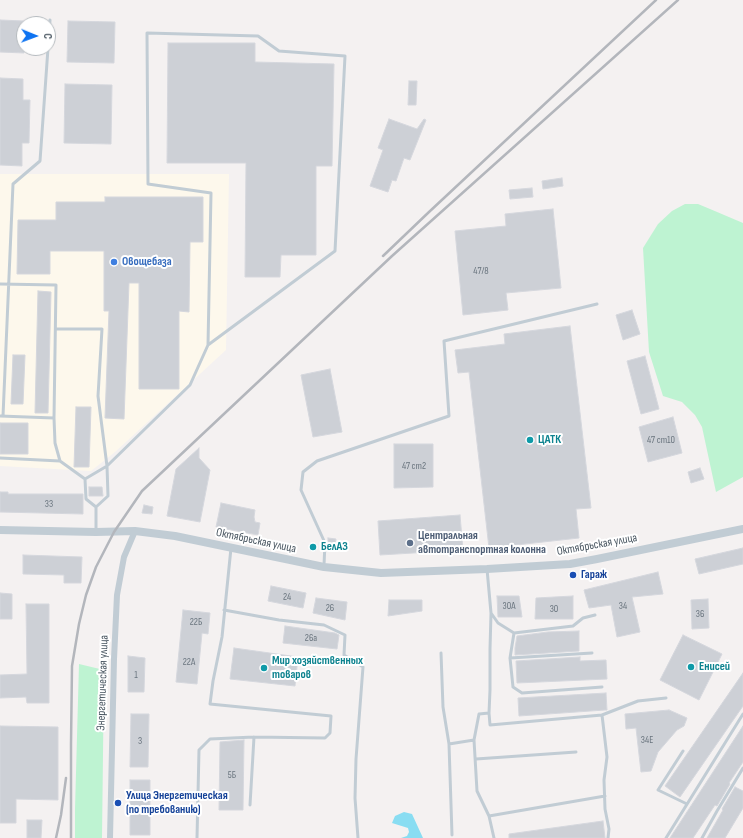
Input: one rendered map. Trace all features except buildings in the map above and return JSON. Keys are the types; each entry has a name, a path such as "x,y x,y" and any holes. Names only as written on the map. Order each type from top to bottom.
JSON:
{"street":[{"name":"Октябрьская улица","path":"0,530 96,532 135,531 175,536 324,567 381,573 570,564 597,560 743,529"},
{"name":"Энергетическая улица","path":"110,838 117,596 124,557 135,531"}],"lane":[{"path":"86,479 107,466 190,385 208,345 211,193 148,184 147,33 258,36 279,51 346,56 335,251 208,345"},
{"path":"47,56 40,161 12,184 9,285 1,416 54,418"},
{"path":"0,284 56,286 54,443 60,460"},
{"path":"324,567 324,543 301,490 303,472 316,461 448,416 444,341 597,304"},
{"path":"56,329 102,329 98,396 107,466 108,496 96,507 96,532"},
{"path":"0,458 60,460 86,479"},
{"path":"86,479 86,499 96,507"},
{"path":"197,838 199,750 210,739 325,738 330,733 331,716 210,704 222,637 231,548"},
{"path":"487,569 492,613 490,649 490,726 602,715 638,701 666,698"},
{"path":"224,610 280,620 324,625 345,635 344,655 363,667 356,759 358,838"},
{"path":"492,613 498,623 514,633 573,626 583,618 595,614"},
{"path":"514,633 510,658 513,687 522,692 602,687"},
{"path":"441,653 443,707 449,744 452,835"},
{"path":"510,658 592,653"},
{"path":"489,713 479,714 474,740 477,791 489,816 494,838"},
{"path":"666,838 743,714"},
{"path":"602,715 607,757 604,780 605,809 609,829 608,838"},
{"path":"250,805 254,738"},
{"path":"449,744 474,740"},
{"path":"683,751 658,790 687,804"},
{"path":"476,759 576,752"},
{"path":"702,838 743,768"},
{"path":"489,816 605,796"}],"shaded area":[{"name":"Овощебаза","path":"0,174 229,174 226,350 115,452 91,471 0,466"}],"green space":[{"path":"685,204 698,204 743,223 743,477 716,492 702,427 695,415 682,402 663,396 649,352 643,248 658,224 672,211"},
{"path":"79,664 104,670 102,838 75,838"}],"water":[{"path":"404,812 412,814 423,838 401,838 407,836 409,832 408,828 392,823 395,816"}],"railway":[{"path":"383,256 656,0"},
{"path":"71,838 72,666 79,624 86,595 96,567 114,532 142,491 392,256 678,0"},
{"path":"56,838 66,778"}],"place":[{"name":"Овощебаза","path":"114,262"},
{"name":"ЦАТК","path":"530,440"},
{"name":"Центральная автотранспортная колонна","path":"410,543"},
{"name":"БелАЗ","path":"313,547"},
{"name":"Гараж","path":"573,575"},
{"name":"Енисей","path":"691,667"},
{"name":"Мир хозяйственных товаров","path":"264,668"},
{"name":"Улица Энергетическая (по требованию)","path":"118,803"}]}
